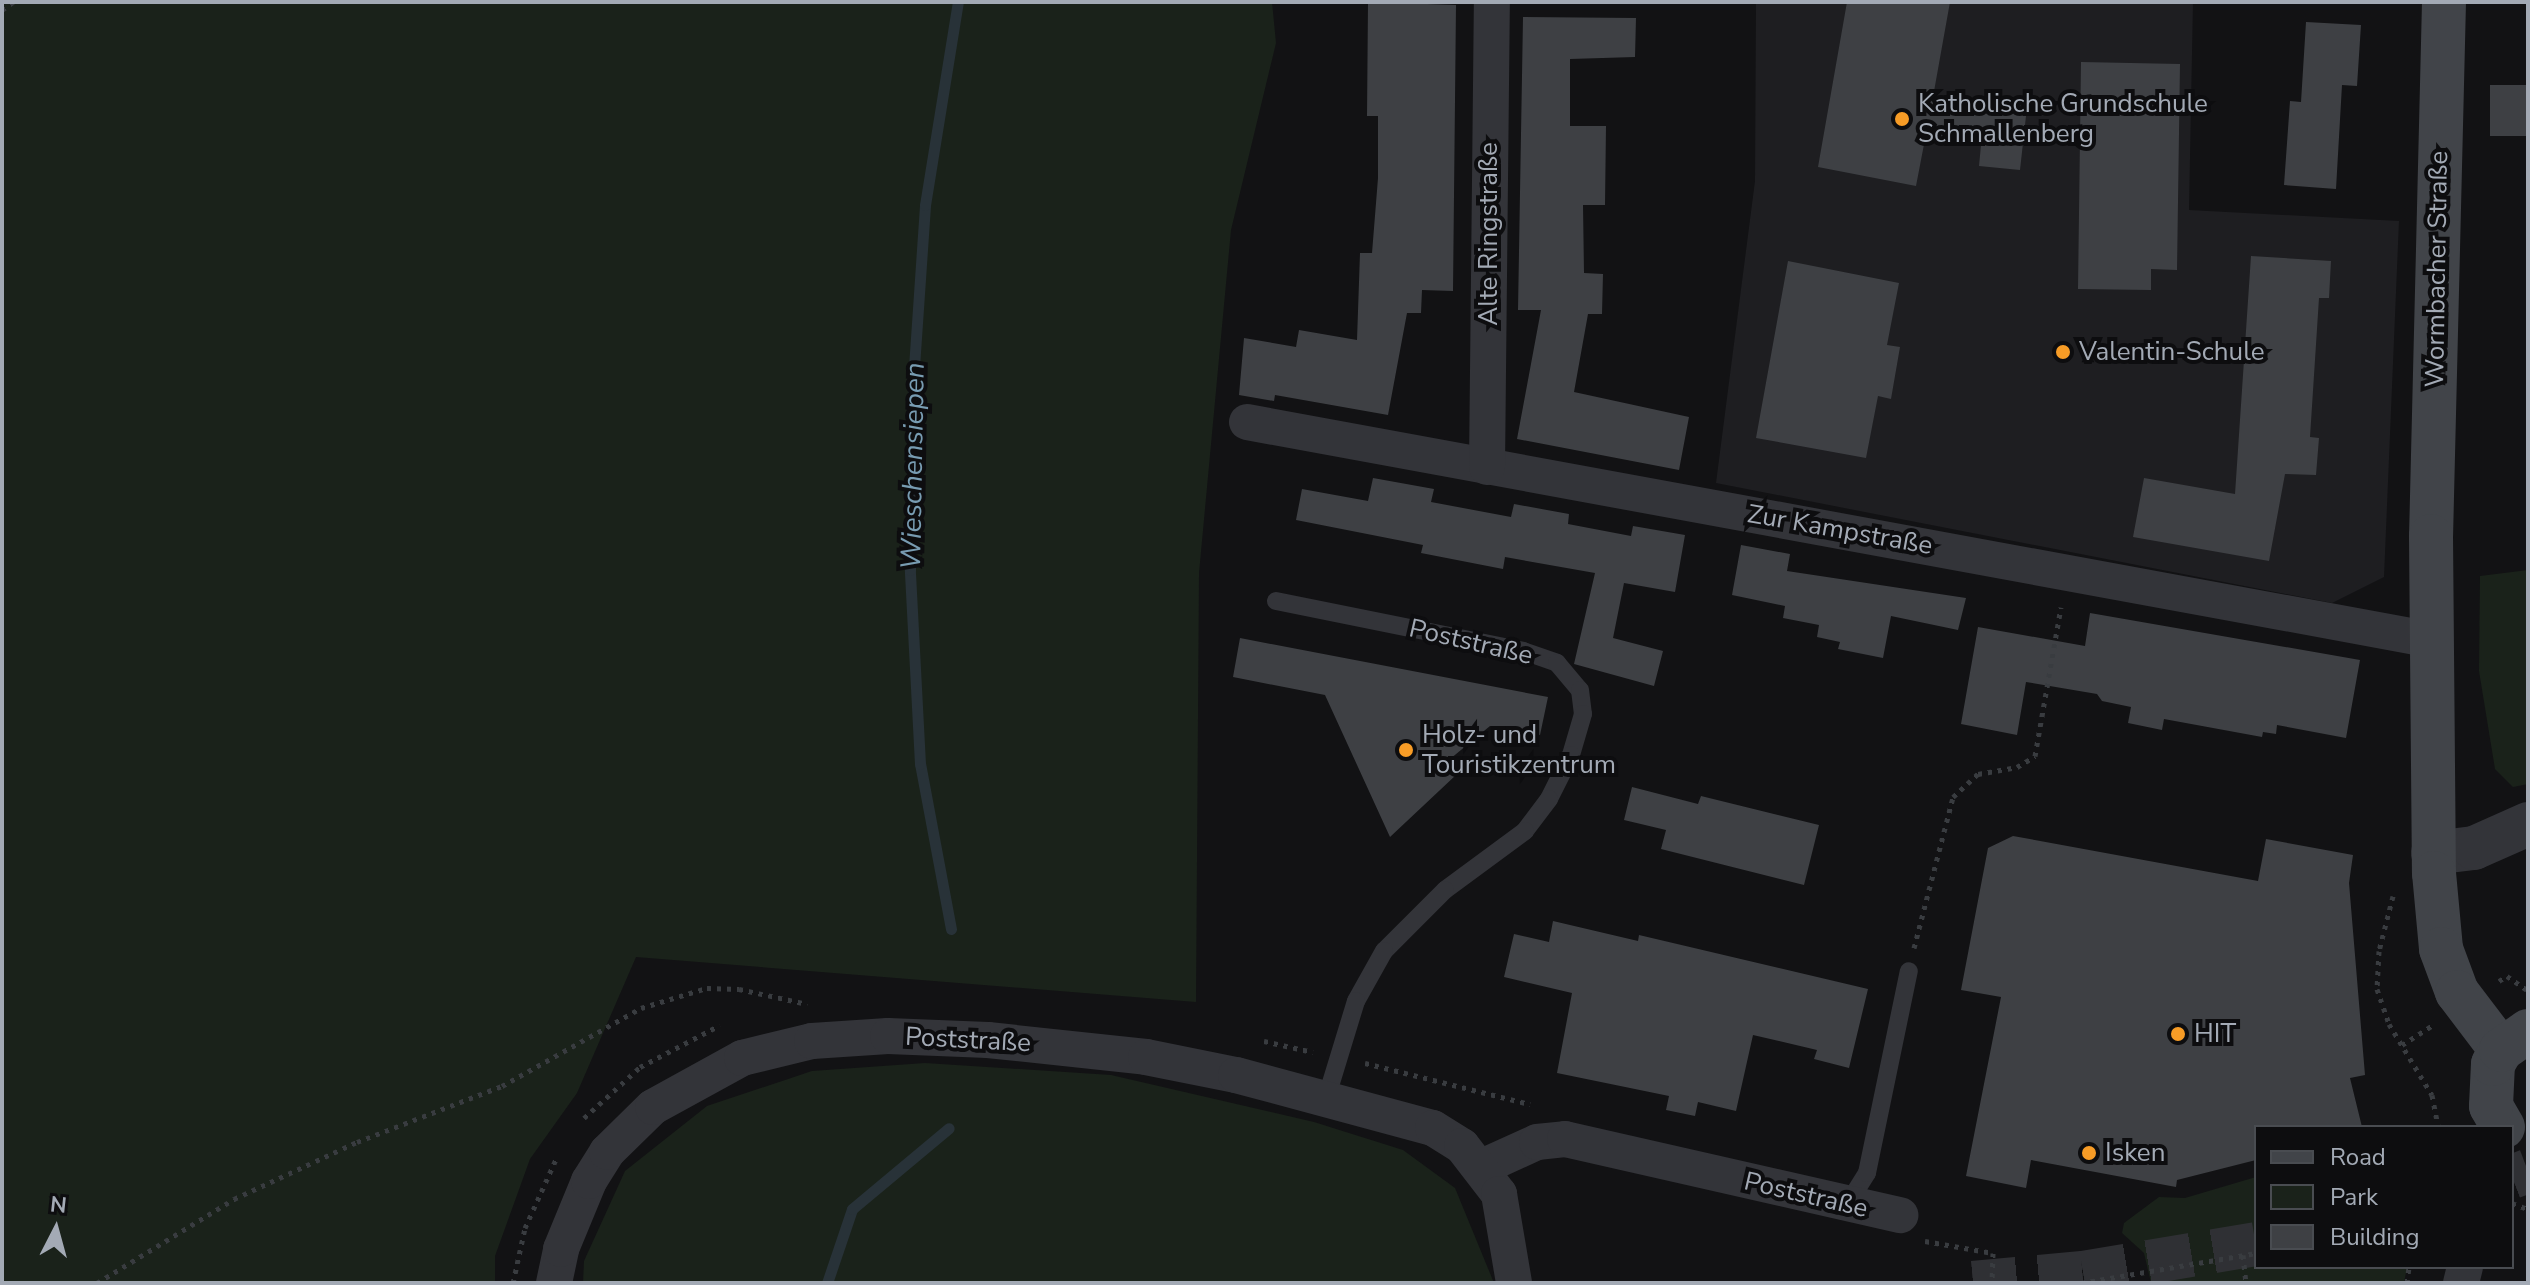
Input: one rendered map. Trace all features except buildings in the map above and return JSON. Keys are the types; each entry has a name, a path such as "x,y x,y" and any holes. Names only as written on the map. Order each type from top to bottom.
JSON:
{"main road":[{"name":"Wormbacher Straße","path":"2444,2 2431,536 2433,853 2441,949 2463,1005 2514,1040"},
{"path":"2505,1125 2491,1106 2488,1085 2514,1040"}],"street":[{"name":"Alte Ringstraße","path":"1487,467 1492,2"},
{"name":"Zur Kampstraße","path":"1247,422 2432,640"},
{"path":"2433,853 2474,848 2528,824"},
{"name":"Poststraße","path":"554,1283 561,1249 589,1181 630,1127 700,1077 775,1049 875,1036 1092,1048 1236,1075 1433,1128 1482,1167 1499,1194 1514,1283"},
{"name":"Poststraße","path":"1482,1167 1552,1138 1900,1215"}],"lane":[{"name":"Poststraße","path":"1276,601 1523,651 1571,673 1582,702 1571,755 1549,799 1525,831 1445,890 1384,951 1356,1001 1336,1056 1326,1099"},
{"path":"1847,1205 1867,1173 1909,971"}],"path":[{"path":"2,10 13,2"},
{"path":"1909,971 1953,797 1978,774 2017,767 2035,756 2067,571"},
{"path":"97,1283 234,1199 357,1142 502,1086 641,1008 707,988 772,994 808,1004"},
{"path":"2432,1095 2438,1125"},
{"path":"2081,1283 2254,1253"},
{"path":"2243,1255 2246,1283"}],"shaded area":[{"name":"Valentin-Schule","path":"1756,2 2193,2 2189,210 2399,221 2384,577 2332,603 1716,483 1755,181"}],"green space":[{"path":"2,2 1272,2 1276,43 1231,230 1199,573 1196,1002 636,957 577,1093 530,1159 495,1256 495,1283 2,1283"},
{"path":"2528,570 2528,784 2513,787 2495,769 2479,671 2480,576"},
{"path":"925,1063 1111,1075 1314,1122 1403,1150 1455,1188 1494,1283 583,1283 584,1261 625,1171 707,1106 812,1071"},
{"path":"2254,1178 2254,1269 2407,1269 2404,1283 2151,1283 2144,1253 2122,1233 2124,1223 2159,1197 2185,1198"}],"waterway":[{"name":"Wieschensiepen","path":"951,929 920,764 910,570 914,367 925,205 958,2"},
{"name":"Wieschensiepen","path":"827,1283 852,1209 949,1128"}],"tunnel":[{"path":"2514,1176 2528,1171"},
{"path":"1973,1283 2083,1273 2254,1244"}],"place":[{"name":"Katholische Grundschule Schmallenberg","path":"1902,119"},
{"name":"Valentin-Schule","path":"2063,352"},
{"name":"Holz- und Touristikzentrum","path":"1406,750"},
{"name":"HIT","path":"2178,1034"},
{"name":"Isken","path":"2089,1153"}]}
